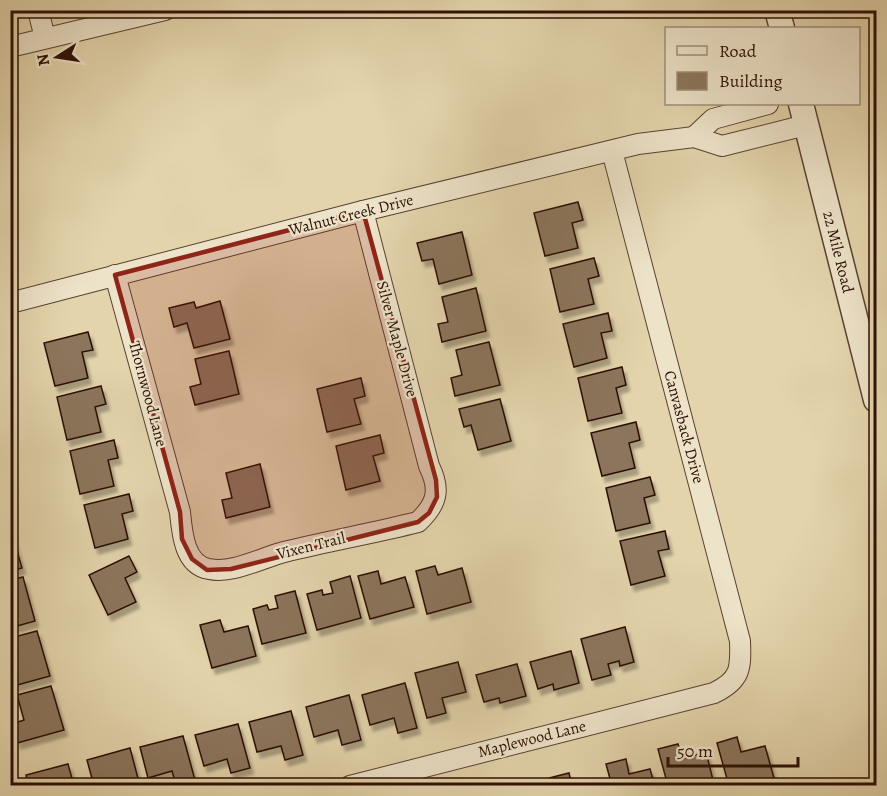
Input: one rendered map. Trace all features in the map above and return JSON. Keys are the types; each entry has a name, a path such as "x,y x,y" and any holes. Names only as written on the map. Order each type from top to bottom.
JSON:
{"street":[{"path":"38,10 45,38"},
{"path":"10,47 165,10"},
{"path":"777,10 782,27"},
{"path":"694,137 713,119 764,105"},
{"name":"Walnut Creek Drive","path":"10,303 363,211 612,150 694,137 722,146 803,114"},
{"name":"22 Mile Road","path":"803,114 876,400"},
{"name":"Canvasback Drive","path":"612,150 740,640 741,662 737,676 727,687 714,693"},
{"name":"Silver Maple Drive","path":"363,211 429,466"},
{"name":"Thornwood Lane","path":"116,275 180,512"},
{"name":"Vixen Trail","path":"180,512 182,539 192,559 207,570 231,568 283,552 418,522 429,513 438,497 436,480 429,466"},
{"name":"Maplewood Lane","path":"350,786 714,693"}],"highlighted area":[{"path":"363,211 436,480 437,497 429,513 418,522 231,569 207,570 192,559 182,539 180,512 115,275"}],"building":[{"path":"578,202 583,220 572,223 578,248 545,256 534,213"},
{"path":"462,232 472,275 439,284 433,259 422,261 417,243"},
{"path":"594,258 599,276 588,279 594,304 560,312 550,269"},
{"path":"476,288 486,331 442,342 438,324 448,322 442,297"},
{"path":"220,301 230,339 194,348 187,323 174,327 169,308 194,302 196,308"},
{"path":"608,313 612,331 601,333 607,358 574,367 563,324"},
{"path":"88,332 93,350 82,352 88,378 55,386 44,343"},
{"path":"489,342 500,385 455,396 451,378 462,375 456,350"},
{"path":"229,351 239,394 195,405 190,387 201,384 195,359"},
{"path":"622,367 626,385 616,388 622,413 588,421 578,378"},
{"path":"361,378 365,396 354,399 361,424 327,432 317,389"},
{"path":"101,386 106,404 95,407 101,432 67,440 57,397"},
{"path":"500,399 511,441 478,450 471,425 464,427 459,409"},
{"path":"636,422 640,440 629,443 635,468 602,476 591,433"},
{"path":"380,435 384,453 373,456 380,481 346,490 336,446"},
{"path":"114,440 118,458 108,460 114,486 80,494 70,451"},
{"path":"260,464 270,507 226,518 222,500 232,498 226,473"},
{"path":"650,477 655,495 644,498 650,523 616,531 606,488"},
{"path":"129,494 133,511 122,514 128,539 95,548 84,505"},
{"path":"10,527 22,568 10,571"},
{"path":"665,531 669,549 658,551 665,576 631,585 620,541"},
{"path":"129,556 137,572 125,578 136,602 108,615 89,575"},
{"path":"435,566 438,575 462,568 471,602 427,614 416,571"},
{"path":"378,571 381,584 405,577 414,607 370,619 358,576"},
{"path":"350,576 361,618 317,630 307,594 322,590 323,595 333,593 330,582"},
{"path":"23,577 35,621 10,628 10,580"},
{"path":"295,591 306,633 262,644 253,609 267,605 269,610 278,608 275,596"},
{"path":"220,620 224,632 248,626 256,656 212,668 200,625"},
{"path":"625,627 634,662 620,666 619,661 608,664 611,675 592,680 581,639"},
{"path":"37,631 50,676 10,687 10,638"},
{"path":"571,651 579,683 554,690 553,684 538,689 530,662"},
{"path":"458,662 466,692 442,698 446,713 427,718 415,673"},
{"path":"517,664 526,696 500,703 499,698 484,702 476,675"},
{"path":"405,683 417,728 398,733 394,718 370,725 362,695"},
{"path":"51,686 64,730 17,743 12,724 24,720 17,695"},
{"path":"349,695 361,740 342,745 338,730 314,737 306,707"},
{"path":"291,711 303,755 285,760 281,746 257,752 249,722"},
{"path":"238,724 250,768 231,773 227,759 204,766 195,735"},
{"path":"183,736 195,780 176,785 172,771 148,778 140,747"},
{"path":"737,737 741,752 765,746 774,778 745,786 729,786 717,743"},
{"path":"678,744 682,759 706,752 714,784 668,786 658,749"},
{"path":"130,748 140,786 94,786 87,760"},
{"path":"626,759 629,774 650,769 655,786 612,786 606,764"},
{"path":"68,764 74,786 28,786 26,775"},
{"path":"569,773 572,786 551,786 549,778"},
{"path":"597,781 598,786 581,786"}]}
